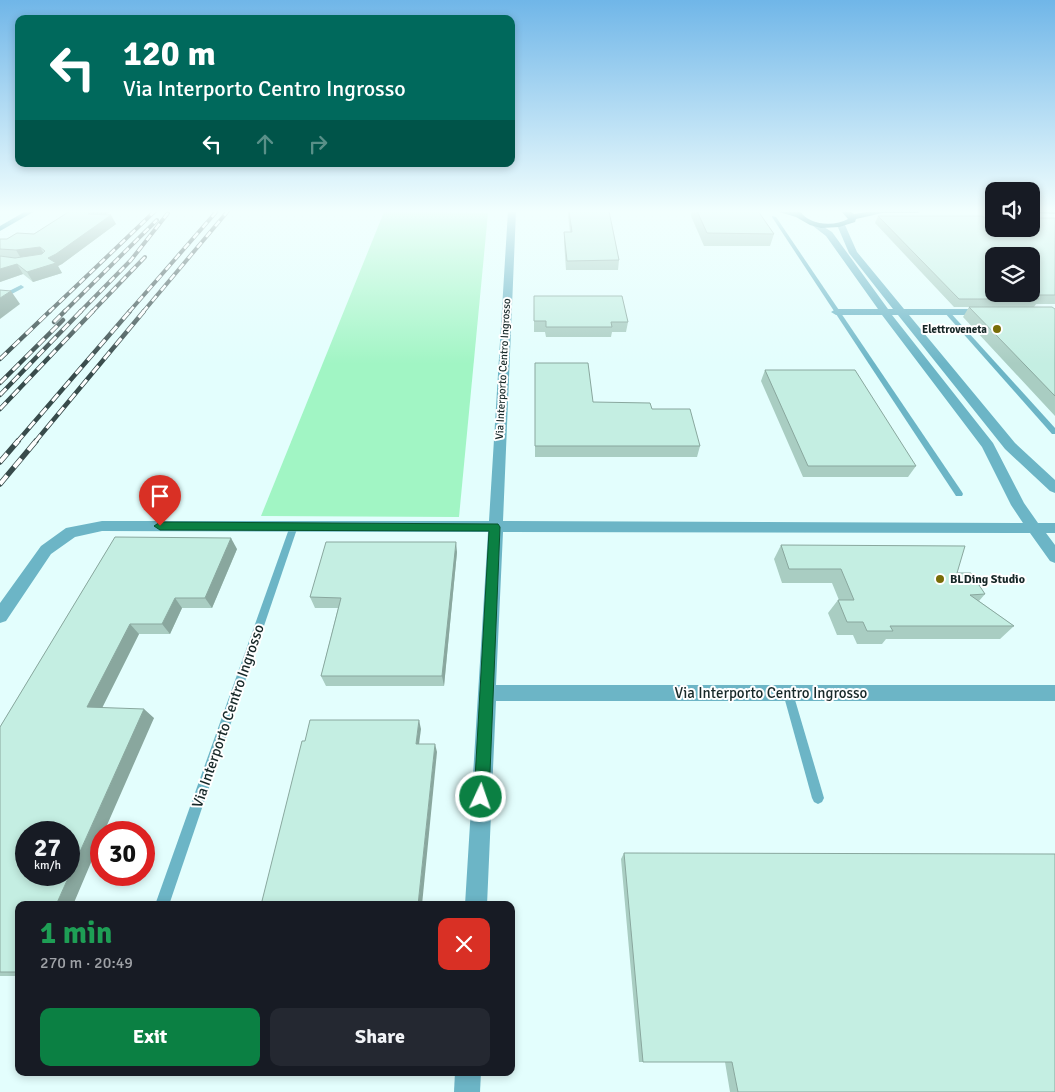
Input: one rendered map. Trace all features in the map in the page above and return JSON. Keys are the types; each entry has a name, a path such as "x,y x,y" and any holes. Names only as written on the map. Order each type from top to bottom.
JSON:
{"street":[{"name":"Via Interporto Centro Ingrosso","path":"476,901 509,262"},
{"path":"848,262 988,446 1018,505 1055,557"},
{"path":"860,262 1010,446 1055,488"},
{"path":"836,312 993,312"},
{"path":"0,616 46,550 71,532 102,526 1055,528"},
{"name":"Via Interporto Centro Ingrosso","path":"486,693 1055,693"},
{"path":"467,1092 468,1076"}],"lane":[{"path":"806,262 836,312 959,494"},
{"path":"0,292 10,293 21,287"},
{"path":"946,311 1055,432"},
{"name":"Via Interporto Centro Ingrosso","path":"163,901 294,526"},
{"path":"788,693 818,798"}],"green space":[{"path":"364,262 483,262 459,517 261,516"}],"building":[{"path":"0,262 56,263 27,272 17,264 0,269"},
{"path":"923,262 985,262 985,299 959,299"},
{"path":"1040,262 1055,262 1055,295 1040,295"},
{"path":"0,290 11,291 0,298"},
{"path":"534,296 622,296 628,322 611,322 612,327 546,327 546,321 534,321"},
{"path":"969,307 1052,307 1055,309 1055,396"},
{"path":"535,363 588,363 593,402 650,403 652,409 690,409 700,446 535,446"},
{"path":"765,370 855,370 916,466 808,466"},
{"path":"115,537 231,538 205,598 175,598 162,624 130,624 87,707 144,709 94,821 90,821 90,829 80,852 80,821 15,821 15,886 65,886 58,901 15,901 15,972 0,972 0,727"},
{"path":"326,542 456,542 442,676 321,676 341,598 310,597"},
{"path":"781,545 965,546 957,573 971,573 985,594 970,595 1014,626 890,626 893,631 867,631 863,622 847,622 838,600 854,600 841,569 789,569"},
{"path":"310,720 419,720 416,744 435,744 418,901 262,901 302,741 305,741"},
{"path":"624,853 1055,854 1055,1092 738,1092 732,1062 643,1062"}],"railway":[{"path":"49,312 102,262"},
{"path":"64,312 115,262"},
{"path":"80,312 129,262"},
{"path":"92,312 140,262"},
{"path":"129,312 173,262"},
{"path":"143,312 185,262"},
{"path":"0,359 50,311"},
{"path":"0,395 81,311"},
{"path":"0,409 93,311"},
{"path":"17,442 130,311"},
{"path":"35,442 144,311"},
{"path":"54,322 64,312"},
{"path":"0,383 63,320"},
{"path":"0,462 18,441"},
{"path":"0,484 36,441"}],"place":[{"name":"Elettroveneta","path":"997,329"},
{"name":"BLDing Studio","path":"940,579"}],"route":[{"path":"160,526 494,527 481,797"}]}
